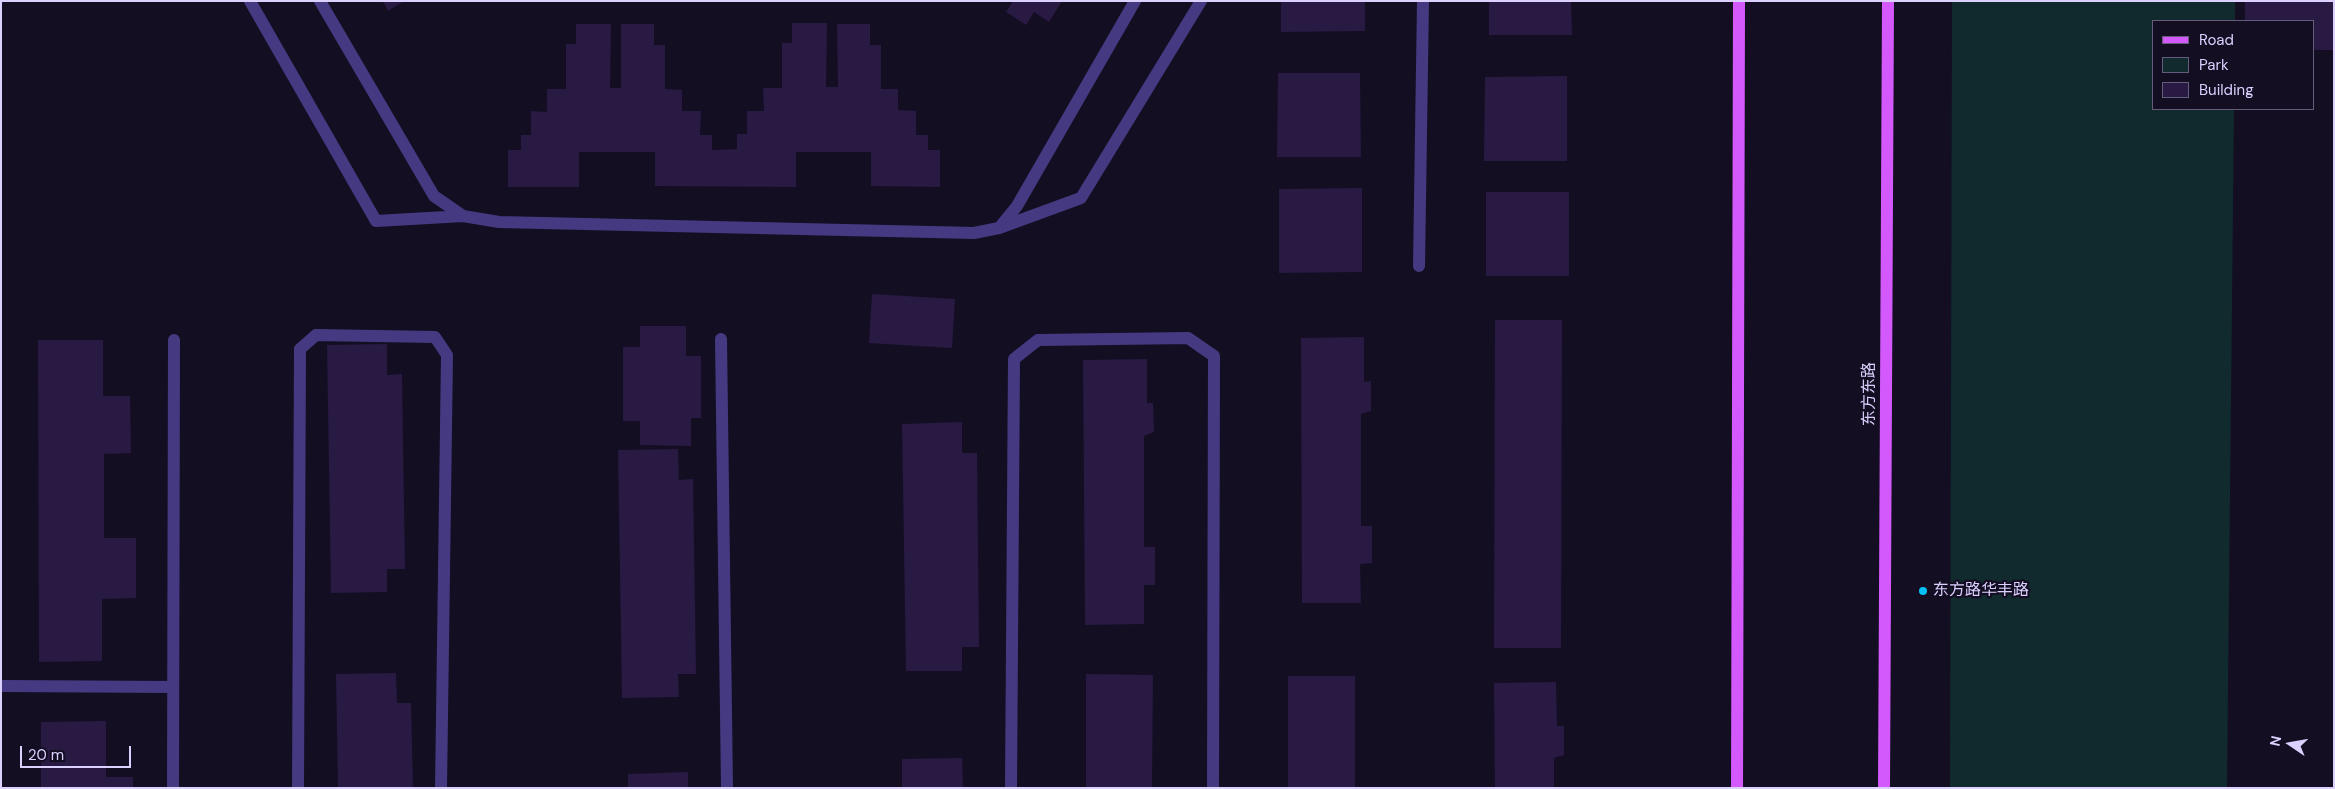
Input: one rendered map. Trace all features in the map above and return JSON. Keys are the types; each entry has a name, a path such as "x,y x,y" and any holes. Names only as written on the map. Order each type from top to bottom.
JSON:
{"main road":[{"path":"1737,788 1740,1"},
{"name":"东方东路","path":"1884,788 1888,1"}],"lane":[{"path":"250,1 376,221 463,216 499,222 528,223 974,232 999,228 1081,198 1201,1"},
{"path":"320,1 434,196 463,216"},
{"path":"999,228 1017,206 1136,1"},
{"path":"1419,266 1422,1"},
{"path":"298,788 300,348 316,335 435,337 447,355 441,788"},
{"path":"1011,788 1014,359 1038,340 1188,338 1214,356 1213,788"},
{"path":"721,339 727,788"},
{"path":"173,788 174,340"},
{"path":"1,686 173,687"}],"green space":[{"path":"1952,1 2235,1 2235,20 2152,20 2152,110 2234,110 2227,788 1950,788"}],"building":[{"path":"383,1 404,1 388,11"},
{"path":"1013,1 1062,1 1049,22 1034,12 1026,25 1006,12"},
{"path":"1281,1 1365,1 1365,31 1281,32"},
{"path":"1489,1 1571,1 1572,35 1489,35"},
{"path":"2245,1 2334,1 2334,50 2315,50 2315,20 2245,20"},
{"path":"792,23 827,23 826,87 838,87 837,24 870,24 870,45 881,45 881,89 898,89 898,110 916,111 916,135 928,135 928,150 940,150 940,187 871,186 871,152 796,152 796,187 655,186 655,152 579,152 579,187 508,187 508,150 521,150 521,135 531,135 531,111 547,112 547,89 566,89 566,44 576,44 576,24 611,24 610,88 621,88 621,24 654,24 654,45 665,45 665,89 682,90 682,111 701,111 700,135 712,135 712,150 737,149 737,134 747,134 747,111 764,111 763,88 782,88 782,43 792,43"},
{"path":"1278,73 1360,73 1361,157 1277,157"},
{"path":"1567,76 1567,161 1484,161 1485,77"},
{"path":"1362,188 1362,272 1279,273 1279,189"},
{"path":"1486,192 1569,192 1569,276 1486,276"},
{"path":"872,294 955,299 952,348 869,343"},
{"path":"1495,320 1562,320 1561,648 1494,648"},
{"path":"640,326 686,326 686,356 701,356 701,418 691,418 691,446 640,445 640,421 623,421 623,347 640,347"},
{"path":"1364,337 1364,382 1371,381 1371,411 1361,414 1361,526 1372,526 1372,563 1360,564 1361,603 1302,603 1301,338"},
{"path":"38,340 103,340 103,396 130,396 131,453 104,454 104,538 136,538 136,598 102,599 102,661 39,662"},
{"path":"387,344 387,375 402,374 405,569 387,569 387,592 331,593 327,345"},
{"path":"1147,359 1147,403 1153,403 1154,432 1144,436 1144,547 1155,547 1155,585 1144,585 1144,624 1085,625 1083,360"},
{"path":"962,422 962,453 977,453 979,647 962,647 962,671 906,671 902,424"},
{"path":"678,449 679,480 693,479 696,674 678,674 679,697 622,698 618,450"},
{"path":"396,673 397,703 411,703 413,788 338,788 336,674"},
{"path":"1086,674 1153,675 1152,788 1086,788"},
{"path":"1288,676 1355,676 1355,788 1288,788"},
{"path":"1556,682 1557,726 1564,726 1564,755 1554,758 1554,788 1495,788 1494,683"},
{"path":"106,721 106,777 133,777 133,788 41,788 41,722"},
{"path":"962,758 963,788 902,788 902,759"},
{"path":"688,772 688,788 628,788 628,774"}],"place":[{"name":"东方路华丰路","path":"1923,591"}]}
